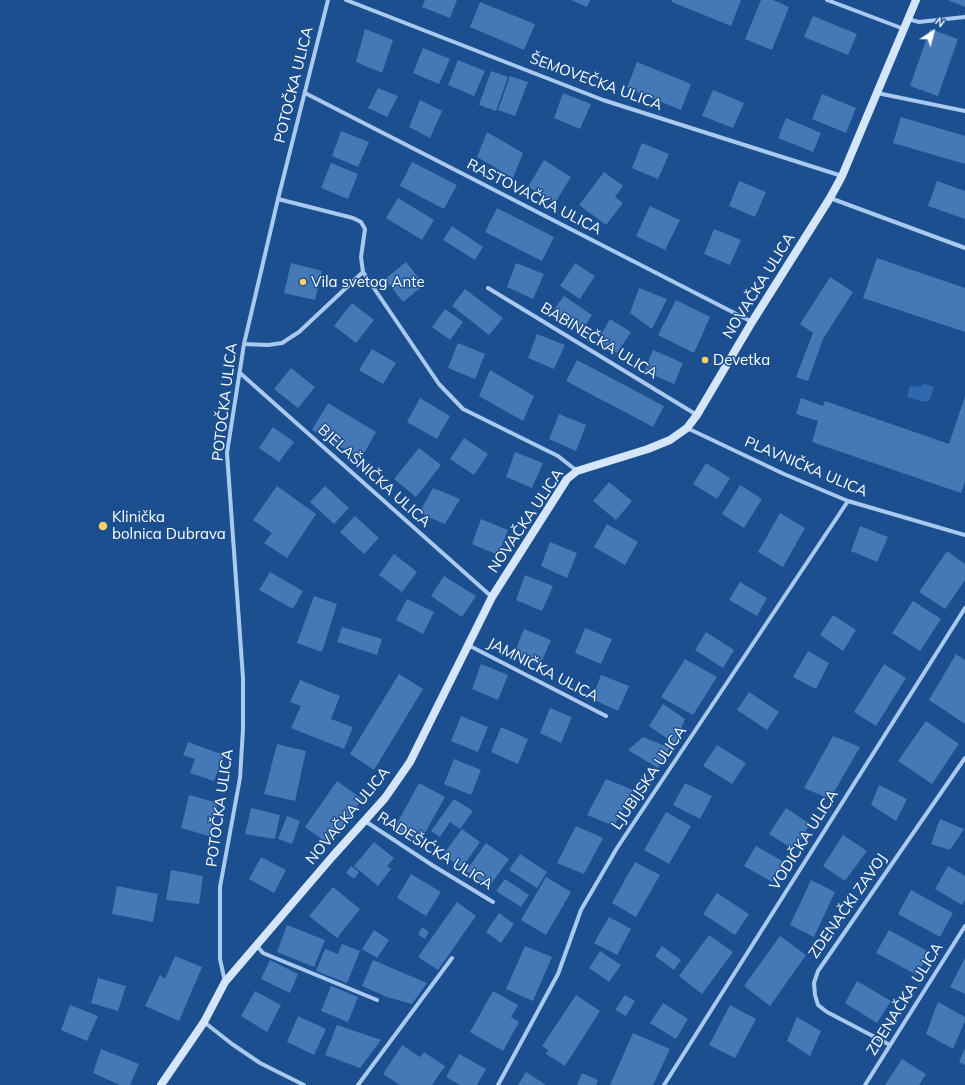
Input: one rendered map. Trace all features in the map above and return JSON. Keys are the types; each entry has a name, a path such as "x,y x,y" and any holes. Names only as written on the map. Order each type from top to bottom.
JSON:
{"street":[{"name":"POTOČKA ULICA","path":"225,982 220,959 220,887 240,778 244,678 227,453 244,344 278,199 328,0"},
{"name":"ŠEMOVEČKA ULICA","path":"346,0 603,100 842,176"},
{"path":"827,0 904,30"},
{"name":"NOVAČKA ULICA","path":"161,1085 204,1022 225,982 385,798 410,762 492,597 567,479 577,470 648,449 670,440 687,428 697,415 752,322 830,198 842,176 916,0"},
{"path":"908,19 919,22 965,17"},
{"name":"RASTOVAČKA ULICA","path":"305,93 752,322"},
{"path":"877,93 965,111"},
{"path":"830,198 965,248"},
{"path":"278,199 354,218 361,222 365,229 361,257 363,272 439,384 463,409 558,456 577,470"},
{"path":"244,344 268,345 282,343 299,332 314,319 363,272"},
{"name":"BABINEČKA ULICA","path":"488,288 697,415"},
{"name":"BJELAŠNIČKA ULICA","path":"240,373 492,597"},
{"name":"PLAVNIČKA ULICA","path":"687,428 784,474 848,501 965,535"},
{"name":"LJUBIJSKA ULICA","path":"498,1085 558,974 580,910 617,848 848,501"},
{"name":"VODIČKA ULICA","path":"664,1085 965,608"},
{"name":"JAMNIČKA ULICA","path":"468,645 606,716"},
{"name":"ZDENAČKI ZAVOJ","path":"890,1045 827,1012 818,1005 814,994 814,982 818,971 965,758"},
{"name":"RADEŠIĆKA ULICA","path":"364,821 493,902"},
{"name":"ZDENAČKA ULICA","path":"865,1085 965,926"},
{"path":"257,946 263,953 377,1000"},
{"path":"358,1085 452,958"},
{"path":"204,1022 232,1044 260,1063 304,1085"}],"shaded area":[{"path":"925,384 934,387 930,399 926,402 907,397 910,385 917,387"}],"building":[{"path":"425,0 457,0 450,18 422,7"},
{"path":"571,0 590,0 587,7"},
{"path":"672,0 741,0 731,26 672,2"},
{"path":"761,0 773,0 789,7 772,50 745,39"},
{"path":"948,0 965,0 965,7"},
{"path":"480,2 535,24 524,50 470,27"},
{"path":"813,16 857,34 848,55 804,37"},
{"path":"365,29 393,40 382,73 356,62"},
{"path":"930,29 958,39 938,96 910,86"},
{"path":"423,48 450,59 439,84 413,73"},
{"path":"458,60 485,71 474,96 448,85"},
{"path":"637,62 691,84 681,110 627,88"},
{"path":"491,71 508,77 496,111 479,105"},
{"path":"510,76 528,82 515,116 498,110"},
{"path":"378,88 398,96 387,117 368,108"},
{"path":"713,90 744,103 733,128 702,116"},
{"path":"563,93 591,104 580,129 554,118"},
{"path":"822,94 856,108 846,133 812,119"},
{"path":"420,100 442,111 430,138 409,127"},
{"path":"901,117 965,136 965,164 893,143"},
{"path":"786,118 821,133 813,152 778,138"},
{"path":"341,131 369,142 358,167 332,156"},
{"path":"487,132 523,153 513,178 477,157"},
{"path":"642,143 669,154 658,179 632,168"},
{"path":"544,160 571,177 555,203 528,187"},
{"path":"412,162 457,185 444,209 400,186"},
{"path":"331,163 358,174 348,199 321,188"},
{"path":"604,172 623,186 615,197 623,203 606,225 579,205"},
{"path":"739,181 766,192 755,217 729,206"},
{"path":"937,181 965,191 965,219 928,206"},
{"path":"398,198 434,220 422,240 386,218"},
{"path":"650,206 680,220 665,250 636,236"},
{"path":"497,208 554,237 542,261 485,232"},
{"path":"452,226 483,247 475,260 443,240"},
{"path":"714,229 741,240 730,265 704,254"},
{"path":"877,258 965,288 965,332 863,298"},
{"path":"406,262 424,285 403,302 385,279"},
{"name":"Vila svetog Ante","path":"291,263 322,271 315,300 284,293"},
{"path":"516,263 544,274 533,299 507,287"},
{"path":"575,263 595,276 580,299 560,286"},
{"path":"830,277 853,292 823,339 808,381 796,377 813,333 800,324"},
{"path":"639,288 667,299 652,329 630,313"},
{"path":"465,289 503,318 489,335 452,306"},
{"path":"564,296 592,315 581,332 552,312"},
{"path":"676,300 710,317 694,353 658,335"},
{"path":"352,303 374,320 356,343 334,326"},
{"path":"445,309 463,322 450,340 432,327"},
{"path":"610,319 631,332 617,353 597,341"},
{"path":"537,334 565,345 554,369 528,358"},
{"path":"458,343 485,354 475,379 448,368"},
{"path":"372,349 396,363 383,384 359,370"},
{"path":"653,350 683,363 674,384 644,371"},
{"path":"577,360 664,406 653,427 566,381"},
{"path":"291,368 315,387 298,408 274,389"},
{"path":"490,370 534,396 523,421 479,396"},
{"path":"965,396 965,482 961,493 812,442 818,421 796,414 801,398 823,406 825,401 949,444"},
{"path":"420,398 450,416 437,439 407,422"},
{"path":"328,403 376,432 361,459 312,430"},
{"path":"559,414 586,425 576,451 549,439"},
{"path":"273,427 294,442 279,462 259,448"},
{"path":"464,438 488,454 474,475 450,459"},
{"path":"419,448 441,465 416,497 394,479"},
{"path":"515,452 543,463 532,488 506,477"},
{"path":"706,463 730,478 717,499 693,484"},
{"path":"609,482 632,501 616,520 593,501"},
{"path":"740,485 762,499 744,528 722,514"},
{"path":"277,486 316,514 287,558 264,543 272,533 253,520"},
{"path":"325,486 349,508 334,524 310,502"},
{"path":"433,488 460,499 445,524 419,513"},
{"path":"780,513 805,528 783,567 758,552"},
{"path":"355,516 379,538 364,554 340,532"},
{"path":"481,519 508,530 498,555 472,544"},
{"path":"607,524 638,542 625,565 594,547"},
{"path":"860,526 888,537 877,562 851,551"},
{"path":"550,542 577,553 567,578 541,566"},
{"path":"947,551 965,564 965,580 945,609 919,592"},
{"path":"394,554 417,572 402,592 379,575"},
{"path":"270,572 303,591 293,609 259,590"},
{"path":"525,575 553,586 542,611 516,600"},
{"path":"444,576 476,596 462,617 431,596"},
{"path":"740,582 767,598 757,616 729,600"},
{"path":"314,596 337,604 322,652 297,643"},
{"path":"407,599 434,612 423,634 396,620"},
{"path":"913,601 941,619 920,651 892,633"},
{"path":"833,615 856,630 843,651 820,635"},
{"path":"342,627 382,639 377,655 337,642"},
{"path":"585,628 612,639 601,664 575,653"},
{"path":"524,629 551,640 540,665 514,654"},
{"path":"706,632 734,650 723,668 695,650"},
{"path":"808,651 829,663 816,689 793,677"},
{"path":"956,654 965,660 965,724 929,700"},
{"path":"685,659 717,677 693,715 661,697"},
{"path":"481,664 508,675 498,700 472,689"},
{"path":"884,664 906,678 876,726 854,712"},
{"path":"399,674 423,689 374,770 350,754"},
{"path":"601,675 629,686 618,711 592,699"},
{"path":"300,680 340,696 331,719 353,727 344,749 291,728 301,706 290,702"},
{"path":"749,692 779,712 767,730 737,710"},
{"path":"663,704 685,719 675,744 649,726"},
{"path":"550,708 572,717 561,743 540,733"},
{"path":"461,716 488,727 478,752 451,741"},
{"path":"926,721 959,744 932,784 898,761"},
{"path":"501,727 528,739 518,764 491,752"},
{"path":"833,736 860,747 830,799 804,788"},
{"path":"643,737 670,748 658,768 628,750"},
{"path":"188,742 224,755 214,781 190,773 195,759 183,755"},
{"path":"277,744 306,751 295,801 264,794"},
{"path":"717,745 746,763 732,784 703,766"},
{"path":"454,759 481,770 471,795 444,784"},
{"path":"606,779 633,790 614,826 587,815"},
{"path":"337,781 362,799 345,824 327,843 305,827"},
{"path":"419,783 445,797 420,842 394,829"},
{"path":"685,783 712,796 700,819 673,805"},
{"path":"879,785 907,799 896,821 871,805"},
{"path":"189,795 218,803 209,836 181,828"},
{"path":"454,799 473,811 460,829 450,822 440,837 431,831"},
{"path":"251,808 280,815 275,839 245,834"},
{"path":"786,808 810,824 794,850 769,834"},
{"path":"666,812 691,826 669,864 644,850"},
{"path":"287,816 300,821 292,844 278,839"},
{"path":"940,819 964,829 950,850 931,844"},
{"path":"576,826 603,838 584,874 557,863"},
{"path":"462,829 480,842 462,868 443,855"},
{"path":"843,835 867,851 845,881 823,866"},
{"path":"374,842 394,858 387,866 391,869 378,886 354,866"},
{"path":"486,843 509,859 489,887 466,871"},
{"path":"756,846 784,862 772,882 744,866"},
{"path":"520,854 547,872 537,888 509,870"},
{"path":"261,857 286,870 274,893 249,879"},
{"path":"635,862 660,875 636,917 612,903"},
{"path":"351,866 359,872 354,879 346,873"},
{"path":"948,866 965,876 965,900 962,905 935,889"},
{"path":"171,870 203,876 199,904 166,900"},
{"path":"411,874 441,892 426,916 397,898"},
{"path":"546,877 571,892 546,935 521,920"},
{"path":"505,879 529,895 521,907 496,891"},
{"path":"811,880 835,892 814,937 790,925"},
{"path":"117,886 158,894 153,922 112,914"},
{"path":"333,887 360,909 337,938 309,916"},
{"path":"911,890 953,913 940,937 898,914"},
{"path":"717,893 749,914 735,935 703,914"},
{"path":"457,902 476,916 438,970 418,957"},
{"path":"499,913 514,924 501,943 486,932"},
{"path":"609,917 631,929 617,955 594,943"},
{"path":"287,925 325,940 314,967 277,952"},
{"path":"422,927 429,932 425,939 418,934"},
{"path":"374,930 389,940 377,958 362,949"},
{"path":"889,930 929,952 917,975 876,953"},
{"path":"709,935 733,952 702,994 679,976"},
{"path":"780,936 806,955 770,1006 744,986"},
{"path":"342,944 360,951 347,983 316,971 325,949 338,954"},
{"path":"525,946 552,957 533,1001 506,989"},
{"path":"662,946 681,960 674,970 655,956"},
{"path":"600,951 621,965 609,982 589,968"},
{"path":"175,956 202,967 179,1021 145,1006 160,975 165,979"},
{"path":"965,958 965,994 950,987"},
{"path":"270,960 298,974 290,993 261,979"},
{"path":"373,960 427,983 412,1004 387,997 362,986"},
{"path":"98,978 126,986 118,1011 91,1003"},
{"path":"857,981 891,1001 877,1023 845,1003"},
{"path":"331,986 358,997 348,1022 321,1011"},
{"path":"255,991 281,1005 267,1032 241,1016"},
{"path":"493,991 518,1005 511,1017 519,1022 503,1051 470,1032"},
{"path":"576,995 600,1011 565,1066 546,1054 548,1050 542,1046"},
{"path":"625,995 635,1001 626,1016 615,1010"},
{"path":"938,1002 965,1017 965,1021 953,1049 926,1034"},
{"path":"663,1003 688,1019 676,1039 650,1023"},
{"path":"70,1005 98,1016 87,1041 61,1030"},
{"path":"730,1005 756,1019 735,1058 709,1045"},
{"path":"298,1016 326,1029 314,1055 287,1042"},
{"path":"797,1017 821,1031 810,1056 787,1041"},
{"path":"337,1025 381,1040 360,1068 325,1055"},
{"path":"633,1033 670,1049 653,1085 610,1085"},
{"path":"402,1045 420,1057 424,1052 445,1066 432,1085 400,1085 383,1074"},
{"path":"965,1048 965,1065 959,1062"},
{"path":"101,1049 139,1064 130,1085 120,1085 93,1073"},
{"path":"459,1054 486,1069 477,1085 460,1085 446,1077"},
{"path":"902,1059 926,1074 919,1085 885,1085"},
{"path":"526,1072 546,1085 518,1085"},
{"path":"582,1073 598,1080 596,1085 577,1085"}],"place":[{"name":"Vila svetog Ante","path":"303,282"},
{"name":"Devetka","path":"705,360"},
{"name":"Klinička bolnica Dubrava","path":"103,526"}]}
